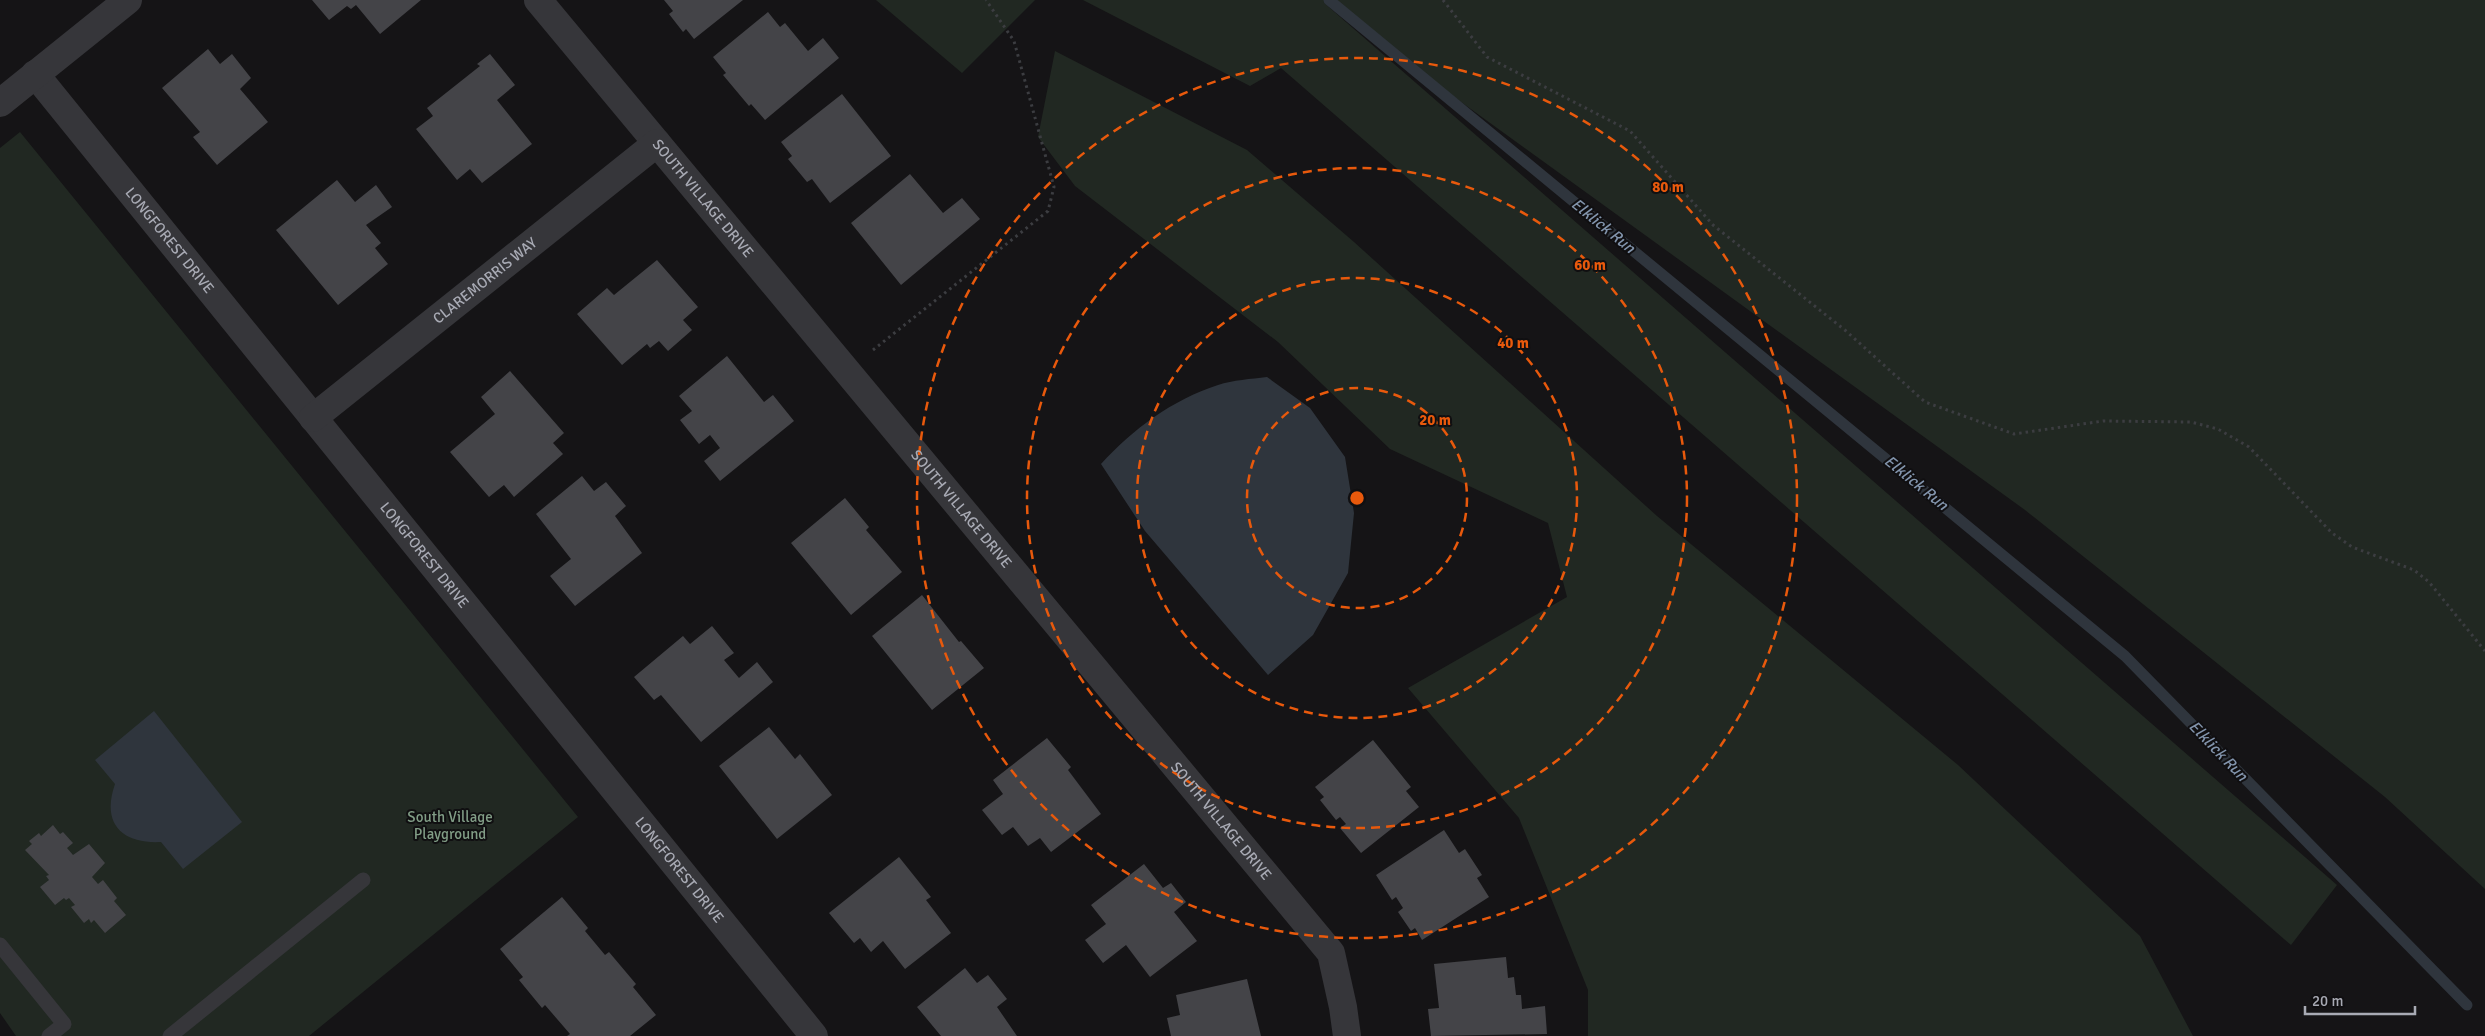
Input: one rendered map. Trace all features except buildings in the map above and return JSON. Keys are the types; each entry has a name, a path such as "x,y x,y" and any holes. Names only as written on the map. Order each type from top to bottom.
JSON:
{"street":[{"path":"0,103 128,0"},
{"name":"SOUTH VILLAGE DRIVE","path":"538,0 1331,953 1344,1007 1347,1036"},
{"name":"LONGFOREST DRIVE","path":"36,74 814,1036"},
{"name":"CLAREMORRIS WAY","path":"313,418 657,143"}],"lane":[{"path":"170,1036 363,880"},
{"path":"0,945 64,1024 49,1036"}],"path":[{"path":"847,371 1048,210 1054,187 1014,41 986,0"},
{"path":"1443,0 1487,57 1630,131 1713,225 1846,331 1925,402 2014,434 2103,421 2191,422 2218,429 2249,447 2332,533 2352,547 2414,570 2429,582 2485,651"}],"green space":[{"path":"876,0 1035,0 962,73"},
{"path":"1083,0 2485,0 2485,889 2385,797 2025,510 1323,2 2337,885 2291,945 1281,68 1250,86"},
{"path":"1055,51 1247,150 1354,242 1657,516 1958,765 2140,936 2193,1036 1588,1036 1588,990 1519,818 1408,688 1567,597 1548,523 1390,449 1278,342 1075,186 1038,137"},
{"name":"South Village Playground","path":"20,132 578,817 309,1036 16,1036 0,1013 0,148"}],"shaded area":[{"path":"1267,377 1310,408 1345,457 1354,513 1348,573 1313,635 1268,675 1145,531 1101,464 1126,439 1169,407 1201,391 1224,383"},
{"path":"154,711 242,822 183,869 161,842 147,842 135,839 118,829 113,820 111,810 111,798 115,784 95,760"}],"waterway":[{"name":"Elklick Run","path":"1329,0 2125,656 2467,1005"}]}
